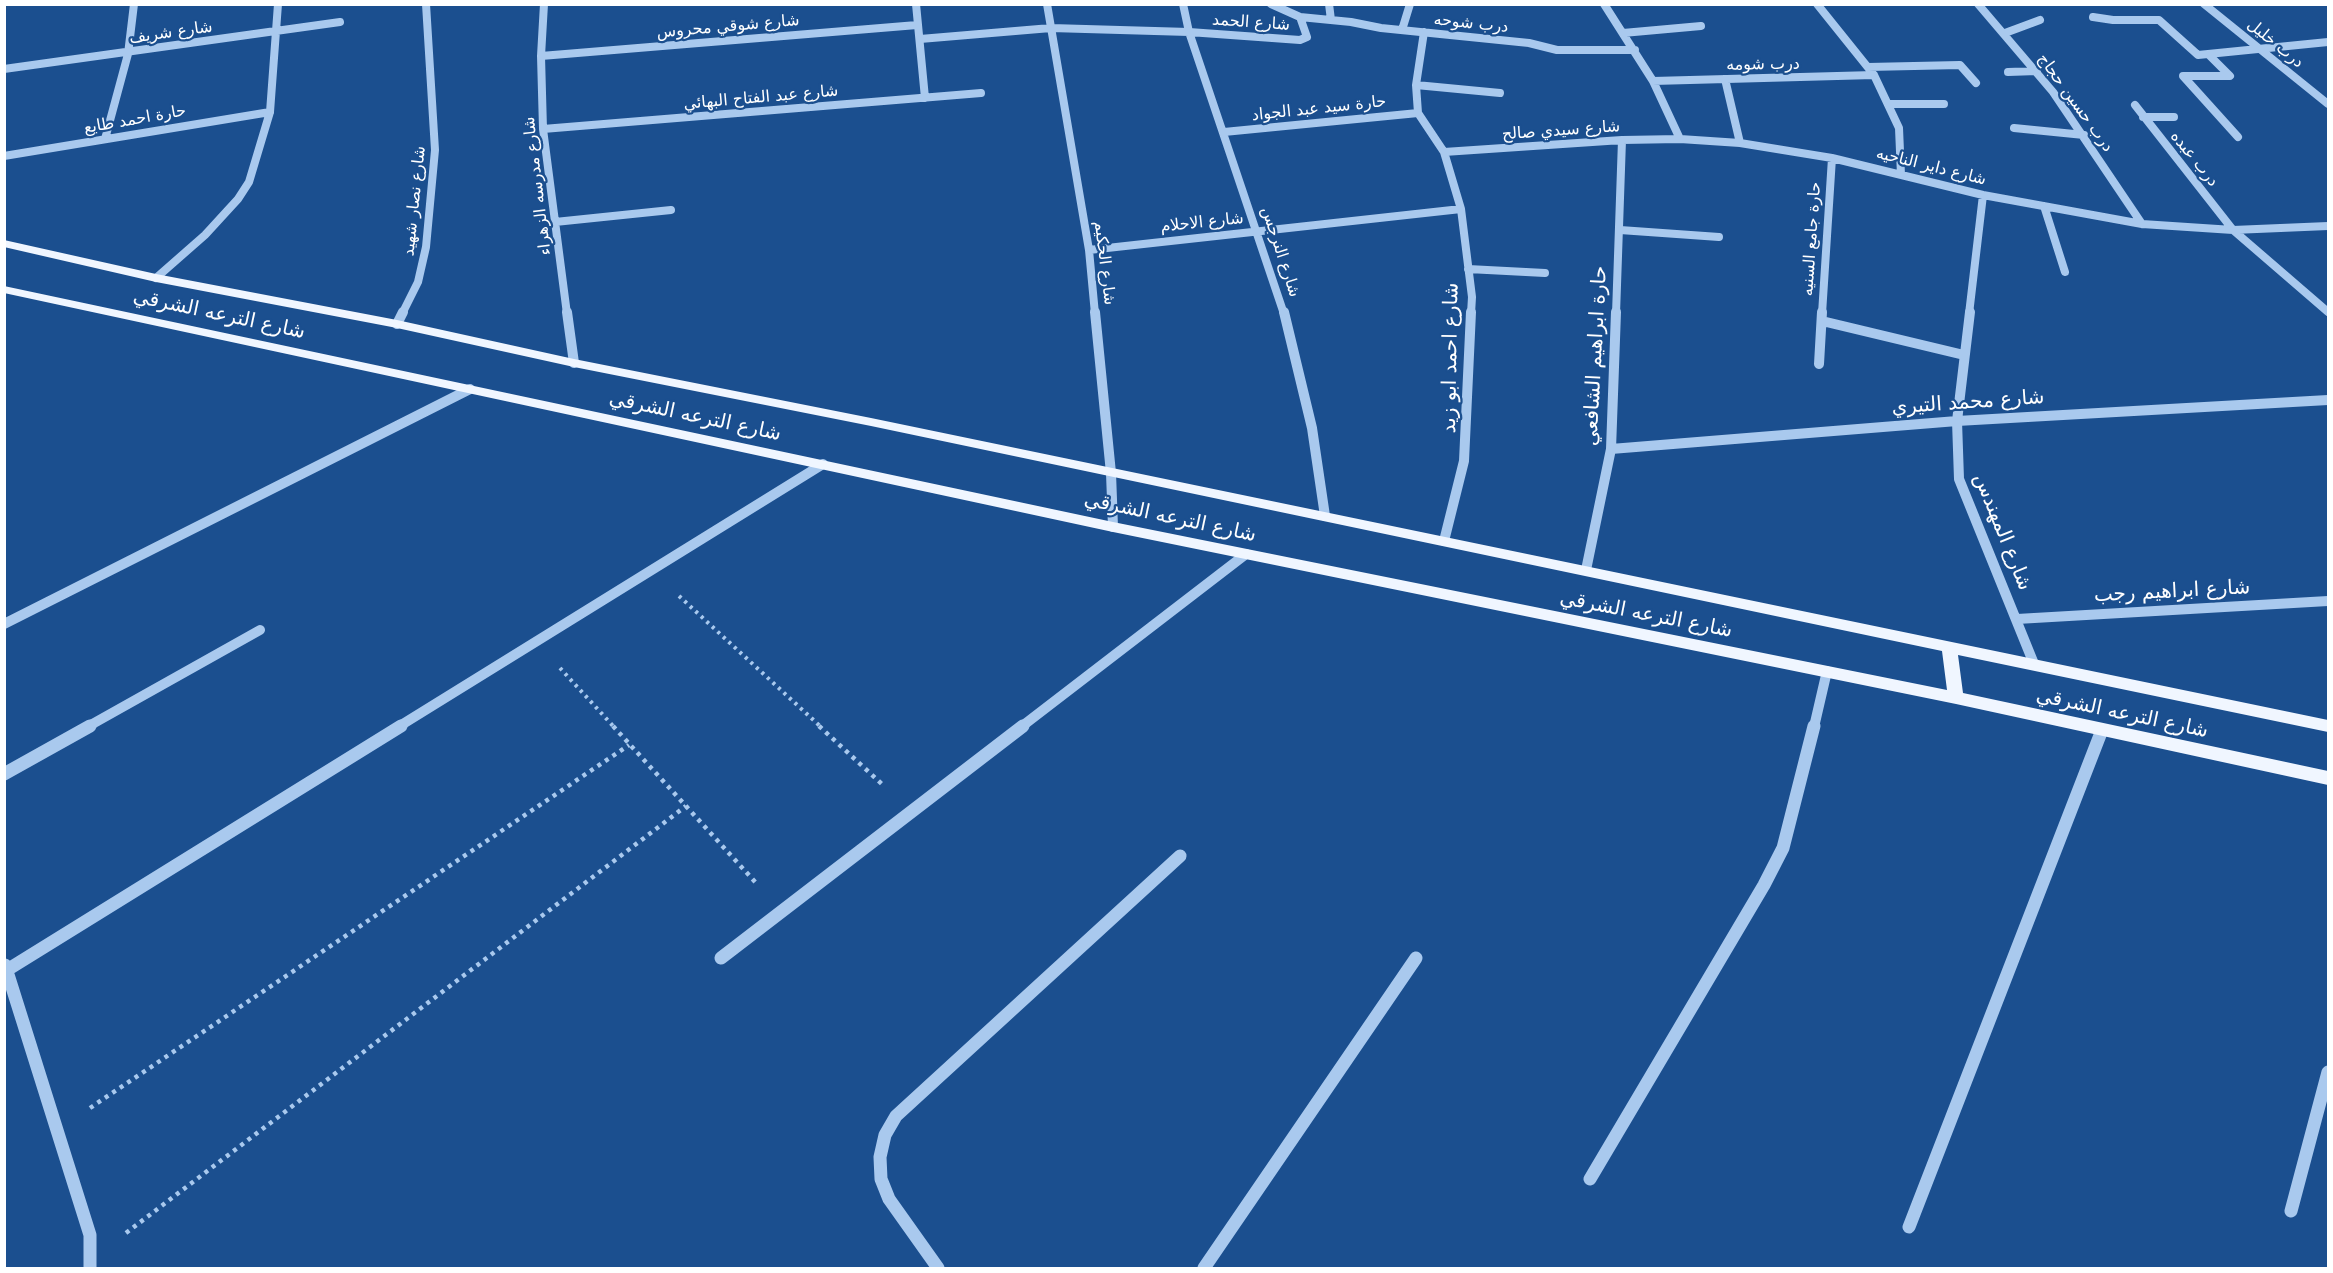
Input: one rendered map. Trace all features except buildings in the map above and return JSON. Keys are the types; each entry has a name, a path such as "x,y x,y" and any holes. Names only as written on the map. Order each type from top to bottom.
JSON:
{"main road":[{"name":"شارع الترعه الشرقي","path":"4,243 156,278 397,324 574,363 871,422 2328,726"},
{"name":"شارع الترعه الشرقي","path":"4,289 1113,527 1827,671 2328,778"},
{"path":"1949,646 1956,698"}],"street":[{"path":"105,139 128,54 134,4"},
{"path":"156,278 205,235 238,199 249,182 270,111 274,32 278,4"},
{"name":"شارع نصار شهيد","path":"397,324 418,282 421,270 426,247 435,150 426,4"},
{"name":"شارع مدرسه الزهراء","path":"544,4 541,56 543,129 574,363"},
{"path":"916,4 925,98"},
{"name":"شارع الحكيم","path":"1047,4 1089,250 1111,473 1113,527"},
{"name":"شارع النرجس","path":"1183,4 1189,32 1282,304 1309,417 1325,516"},
{"name":"درب شوحه","path":"1271,4 1300,17 1529,43 1557,50 1635,50"},
{"path":"1329,4 1331,20"},
{"path":"1402,30 1410,4"},
{"path":"1605,4 1653,81 1680,139"},
{"path":"1817,4 1874,75 1899,128 1901,175"},
{"name":"درب حسين حجاج","path":"1978,4 2037,71 2084,135 2142,224"},
{"name":"درب خليل","path":"2204,4 2328,104"},
{"name":"شارع الحمد","path":"920,39 1051,28 1189,32 1305,39 1307,37 1300,17"},
{"path":"2093,17 2113,20 2159,20 2198,55 2328,42"},
{"path":"2005,33 2040,21"},
{"name":"شارع شريف","path":"4,69 128,54 340,22"},
{"name":"شارع شوقي محروس","path":"541,56 917,25"},
{"path":"1623,33 1701,26"},
{"path":"1418,113 1416,85 1424,32"},
{"path":"2209,55 2230,76 2183,76 2238,136"},
{"path":"1868,67 1960,65 1976,83"},
{"path":"2008,72 2037,71"},
{"name":"درب شومه","path":"1653,81 1874,75"},
{"path":"1725,79 1740,143"},
{"path":"1416,85 1500,93"},
{"name":"شارع عبد الفتاح البهائي","path":"543,129 981,93"},
{"path":"1888,104 1944,104"},
{"name":"درب عبده","path":"2135,105 2233,230 2328,312"},
{"name":"حارة احمد طايع","path":"4,156 270,111"},
{"name":"حارة سيد عبد الجواد","path":"1224,132 1418,113"},
{"name":"شارع احمد ابو زيد","path":"1418,113 1444,152 1461,209 1472,297 1464,461 1444,541"},
{"path":"2143,117 2174,117"},
{"path":"2014,128 2084,135"},
{"name":"شارع داير الناحيه","path":"1680,139 1740,143 1832,158 1983,195 2142,224 2233,230 2328,226"},
{"name":"شارع سيدي صالح","path":"1444,152 1622,140 1680,139"},
{"name":"حارة ابراهيم الشافعي","path":"1586,570 1611,449 1622,140"},
{"name":"حارة جامع السنيه","path":"1819,364 1832,158"},
{"name":"شارع المهندس","path":"1983,195 1957,421 1959,479 2034,664"},
{"path":"2044,206 2065,272"},
{"name":"شارع الاحلام","path":"1089,250 1461,209"},
{"path":"555,222 671,210"},
{"path":"1620,230 1719,237"},
{"path":"1468,268 1545,273"},
{"name":"حارة جامع السنيه","path":"1822,321 1964,355"},
{"path":"4,624 470,389"},
{"name":"شارع محمد التيري","path":"1611,449 1957,421 2328,400"},
{"path":"90,1264 90,1235 6,968 823,464"},
{"path":"721,958 1246,554"},
{"name":"شارع ابراهيم رجب","path":"2017,619 2328,601"},
{"path":"4,774 260,630"},
{"path":"1590,1179 1764,885 1783,848 1827,671"},
{"path":"1909,1227 2102,730"},
{"path":"938,1269 889,1199 881,1179 880,1157 885,1135 896,1116 1180,856"},
{"path":"1204,1269 1416,958"},
{"path":"2291,1211 2328,1072"}],"path":[{"path":"651,570 911,811"},
{"path":"536,642 781,911"},
{"path":"57,1130 629,745"},
{"path":"90,1264 686,806"}]}
